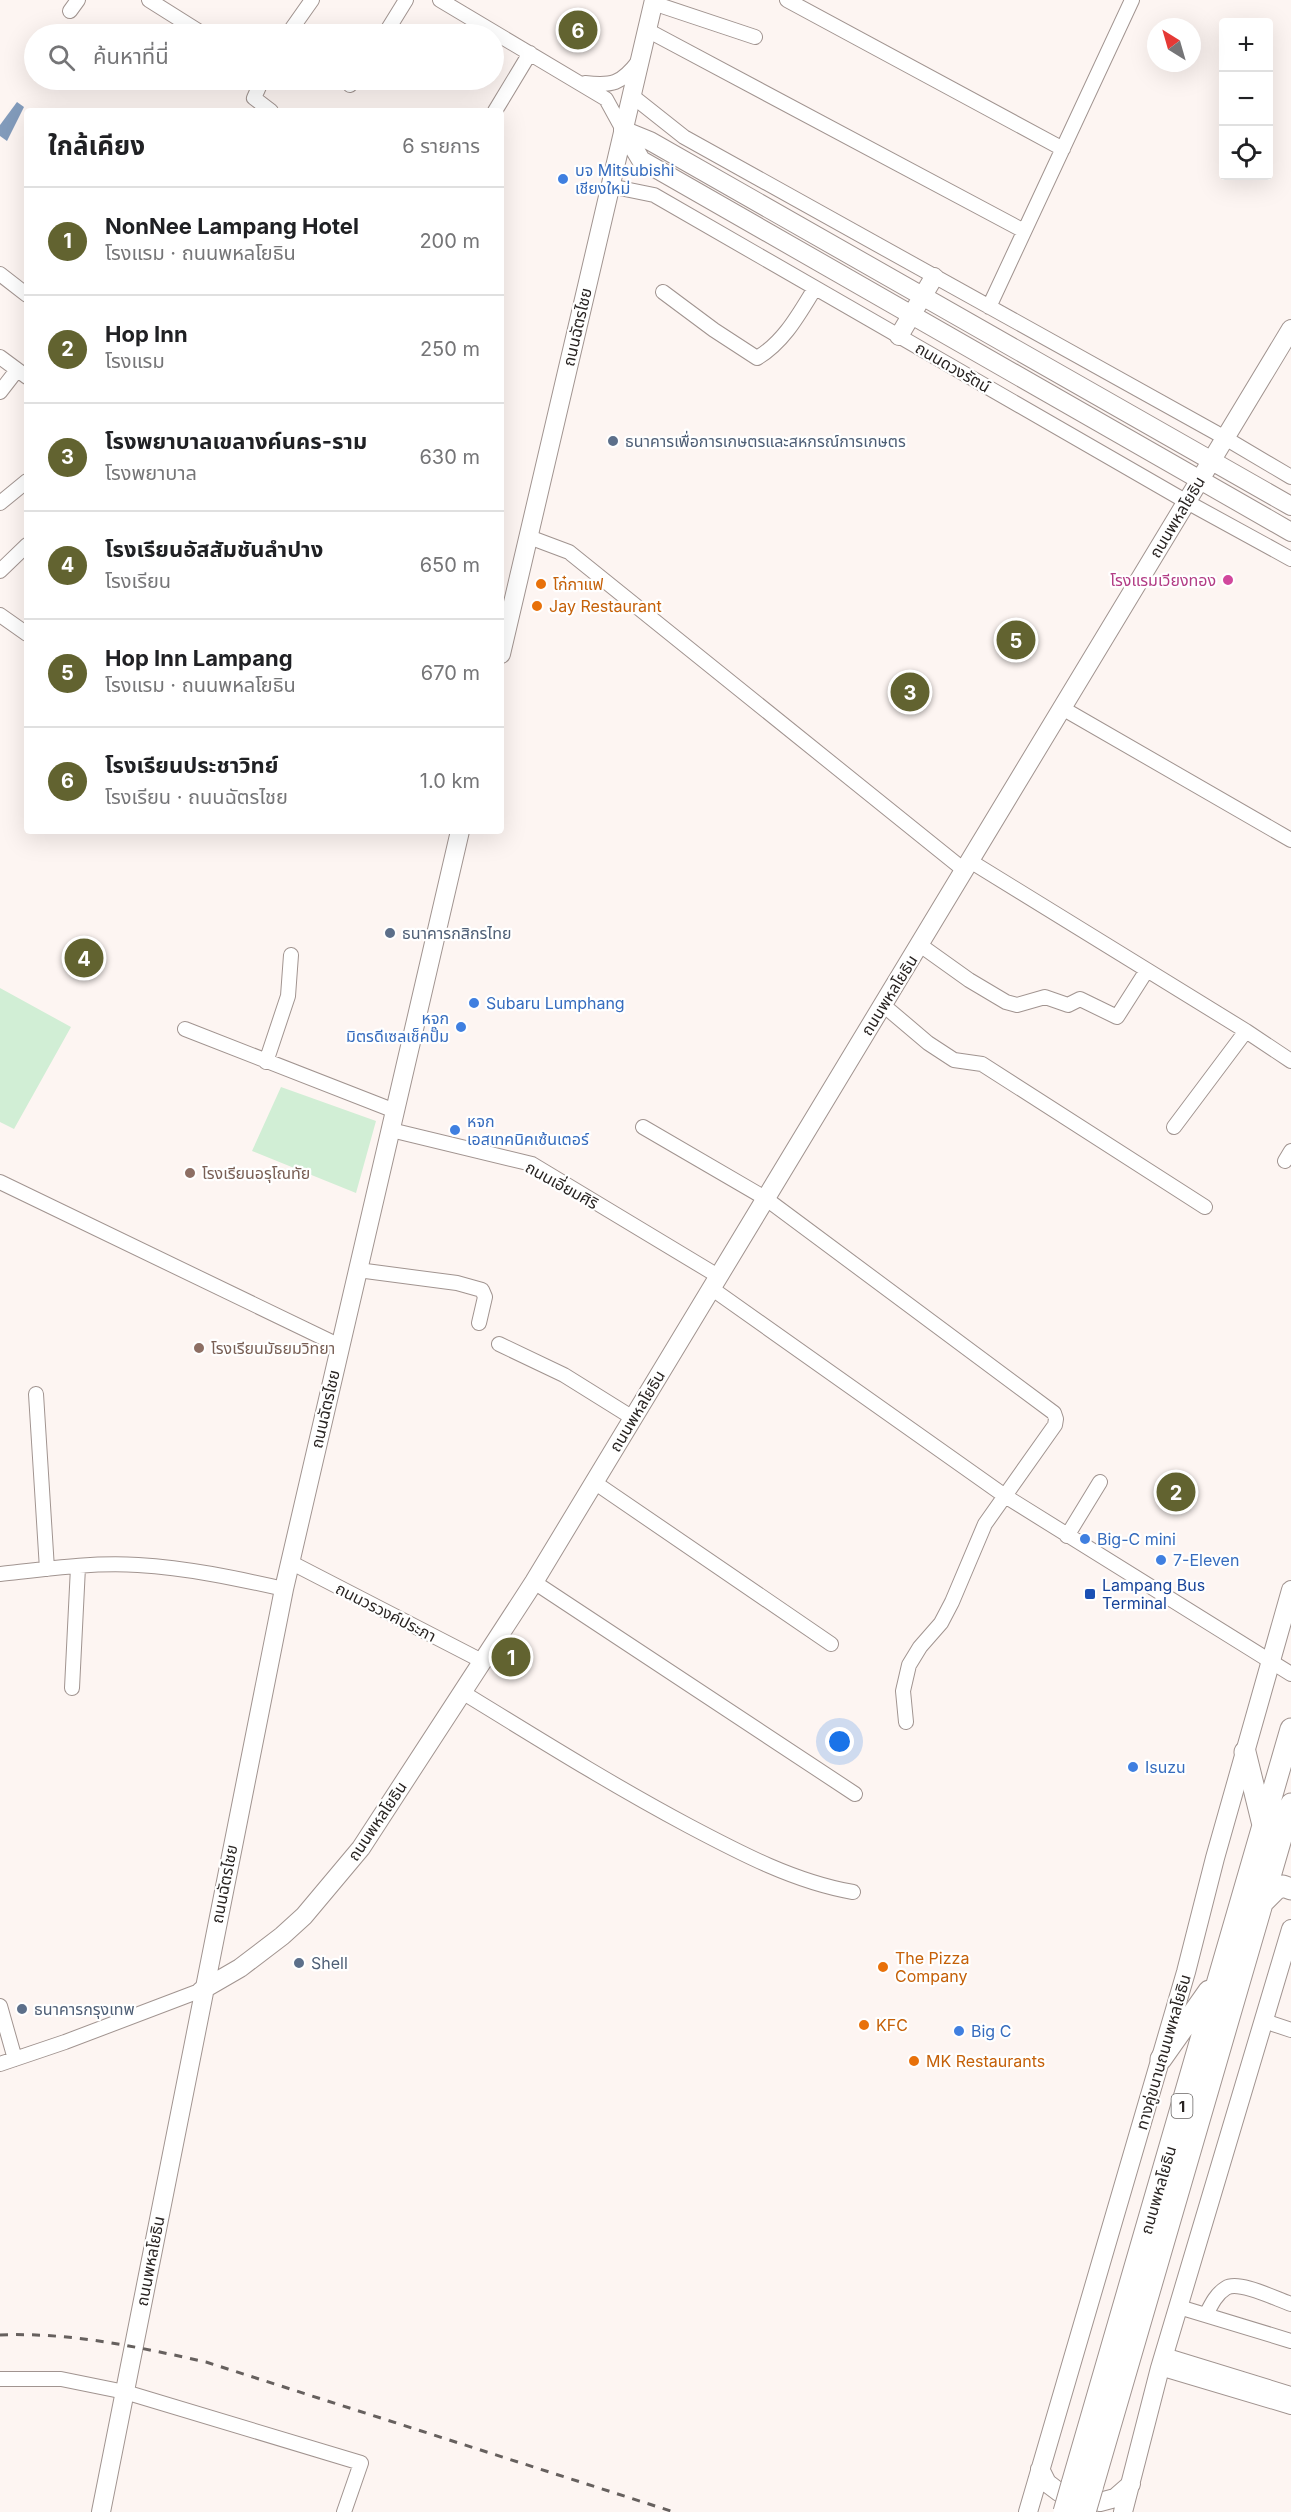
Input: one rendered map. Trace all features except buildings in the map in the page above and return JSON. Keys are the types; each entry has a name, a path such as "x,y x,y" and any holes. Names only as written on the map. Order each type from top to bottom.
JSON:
{"highway":[{"name":"ถนนพหลโยธิน","path":"1085,2512 1082,2486 1219,1977 1291,1729"},
{"path":"1243,1759 1263,1826"},
{"name":"ถนนพหลโยธิน","path":"1064,2512 1082,2486 1264,1901 1291,1804"},
{"path":"1264,1901 1276,1889 1283,1886 1291,1889"},
{"path":"1161,2059 1219,1977"}],"main road":[{"name":"ถนนฉัตรไชย","path":"504,641 653,1"},
{"path":"623,130 650,141 1291,506"},
{"path":"623,130 641,160 1291,532"},
{"path":"899,336 934,277"},
{"name":"ถนนพหลโยธิน","path":"101,2512 202,1990 240,1968 282,1936 304,1916 362,1848 534,1582 1291,329"},
{"name":"ถนนฉัตรไชย","path":"202,1990 290,1562 459,834"},
{"name":"ทางคู่ขนานถนนพหลโยธิน","path":"1028,2512 1161,2059 1291,1590"},
{"path":"1123,2512 1162,2362 1291,1929"},
{"path":"1040,2469 1047,2483 1059,2492 1100,2502 1115,2498 1131,2484"}],"street":[{"path":"149,0 187,24"},
{"path":"295,24 312,0"},
{"path":"391,24 406,0"},
{"path":"440,0 481,24"},
{"path":"787,0 1062,149"},
{"path":"989,307 1132,0"},
{"path":"653,1 755,37"},
{"path":"647,30 1024,231"},
{"path":"504,38 606,99 623,130"},
{"path":"497,108 530,53"},
{"path":"580,82 608,86 620,81 640,60"},
{"path":"252,104 258,90"},
{"path":"632,95 684,137 1291,477"},
{"name":"ถนนดวงรัตน์","path":"610,186 654,195 1187,502 1291,559"},
{"path":"0,274 24,293"},
{"path":"663,292 757,358 777,343 788,330 815,288"},
{"path":"0,357 22,374 0,393"},
{"path":"0,503 24,483"},
{"path":"529,537 569,552 967,865 1147,970 1291,1061"},
{"path":"0,571 24,548"},
{"path":"0,615 24,632"},
{"path":"1062,708 1291,840"},
{"path":"920,945 969,980 1006,1002 1017,1005 1045,997 1068,1005 1080,999 1117,1017 1147,970"},
{"path":"266,1062 288,996 291,955"},
{"path":"882,1004 928,1043 954,1060 982,1064 1205,1207"},
{"path":"185,1029 395,1111"},
{"path":"1174,1127 1246,1031"},
{"path":"643,1127 765,1198 1054,1413 1055,1425 985,1524 940,1623 920,1647 909,1665 903,1691 906,1722"},
{"name":"ถนนเอี่ยมศิริ","path":"391,1130 532,1164 715,1282 1005,1496 1291,1674"},
{"path":"0,1182 340,1346"},
{"path":"358,1270 457,1283 482,1290 485,1297 479,1323"},
{"path":"499,1344 564,1375 633,1418"},
{"path":"36,1394 47,1569"},
{"path":"594,1482 831,1644"},
{"path":"1067,1536 1100,1482"},
{"name":"ถนนวรวงค์ประภา","path":"290,1562 482,1661"},
{"path":"0,1574 47,1569 136,1565 196,1570 284,1589"},
{"path":"72,1688 78,1567"},
{"path":"534,1582 855,1794"},
{"path":"462,1692 637,1798 709,1837 747,1856 805,1879 834,1889 853,1892"},
{"path":"0,2064 202,1990"},
{"path":"0,2006 15,2059"},
{"path":"1264,2021 1291,2030"},
{"path":"1206,2315 1216,2297 1231,2286 1240,2286 1291,2304"},
{"path":"1179,2307 1291,2341"},
{"path":"1162,2362 1291,2394"},
{"path":"1162,2362 1291,2408"},
{"path":"0,2379 61,2379 125,2392 361,2463 344,2512"}],"green space":[{"path":"0,988 71,1027 14,1129 0,1122"},
{"path":"281,1087 376,1121 356,1193 252,1151"}],"water":[{"path":"17,102 24,107 7,141 0,136 0,125"}],"railway":[{"path":"0,2335 78,2338 206,2362 674,2512"}],"place":[{"name":"โรงเรียนประชาวิทย์","path":"578,30"},
{"name":"บจ Mitsubishi เชียงใหม่","path":"563,179"},
{"name":"ธนาคารเพื่อการเกษตรและสหกรณ์การเกษตร","path":"613,441"},
{"name":"โรงแรมเวียงทอง","path":"1228,580"},
{"name":"โก๋กาแฟ","path":"541,584"},
{"name":"Jay Restaurant","path":"537,606"},
{"name":"Hop Inn Lampang","path":"1016,640"},
{"name":"โรงพยาบาลเขลางค์นคร-ราม","path":"910,692"},
{"name":"ธนาคารกสิกรไทย","path":"390,933"},
{"name":"โรงเรียนอัสสัมชันลำปาง","path":"84,958"},
{"name":"Subaru Lumphang","path":"474,1003"},
{"name":"หจก มิตรดีเซลเช็คปั๊ม","path":"461,1027"},
{"name":"หจก เอสเทคนิคเซ้นเตอร์","path":"455,1130"},
{"name":"โรงเรียนอรุโณทัย","path":"190,1173"},
{"name":"โรงเรียนมัธยมวิทยา","path":"199,1348"},
{"name":"Hop Inn","path":"1176,1492"},
{"name":"Big-C mini","path":"1085,1539"},
{"name":"7-Eleven","path":"1161,1560"},
{"name":"Lampang Bus Terminal","path":"1090,1594"},
{"name":"NonNee Lampang Hotel","path":"511,1657"},
{"name":"Isuzu","path":"1133,1767"},
{"name":"Shell","path":"299,1963"},
{"name":"The Pizza Company","path":"883,1967"},
{"name":"ธนาคารกรุงเทพ","path":"22,2009"},
{"name":"KFC","path":"864,2025"},
{"name":"Big C","path":"959,2031"},
{"name":"MK Restaurants","path":"914,2061"}]}
